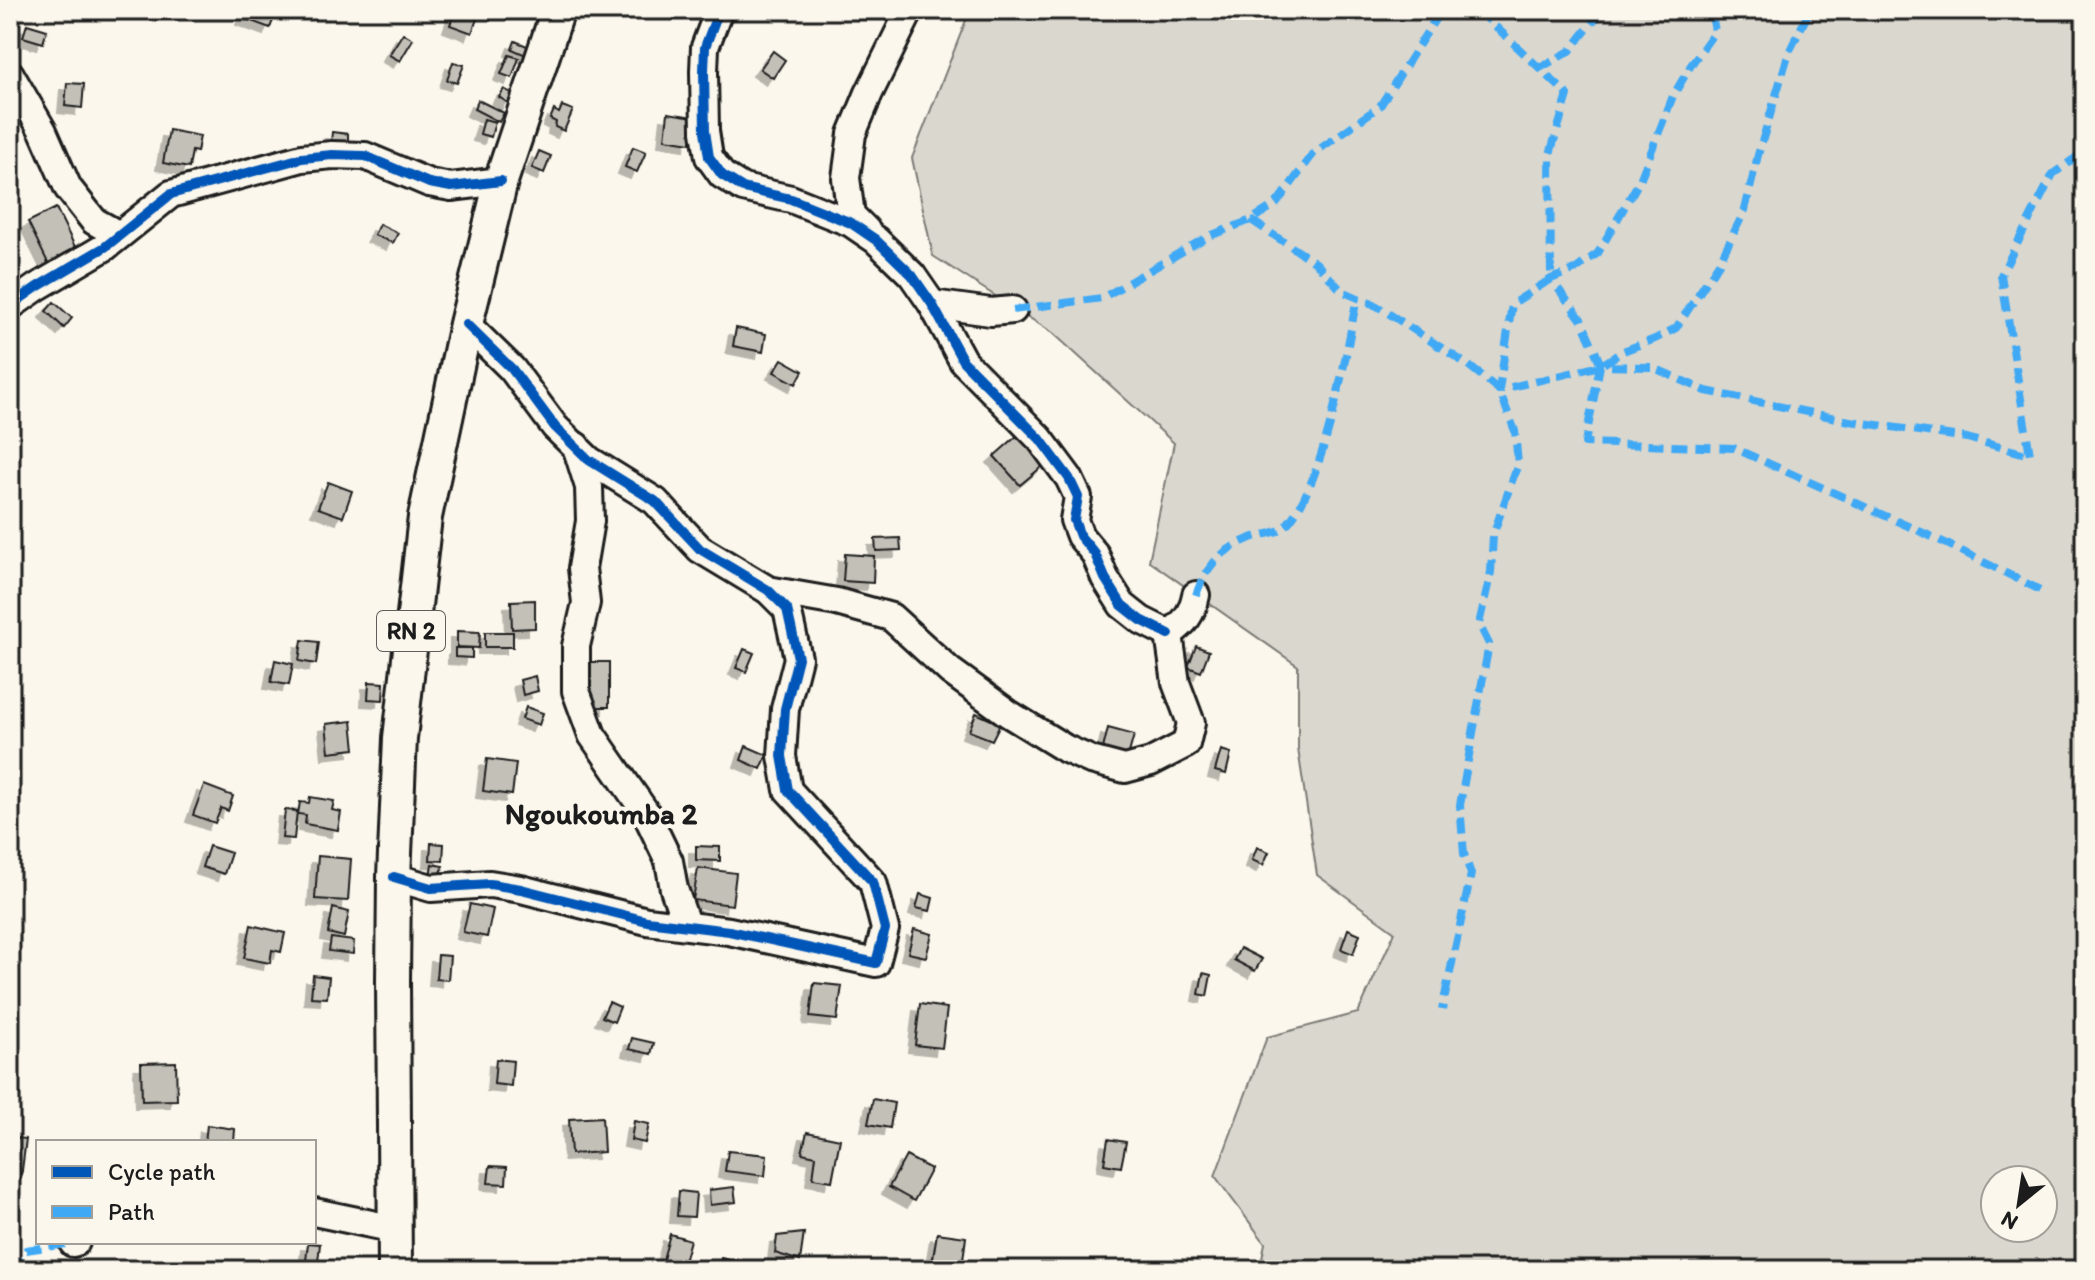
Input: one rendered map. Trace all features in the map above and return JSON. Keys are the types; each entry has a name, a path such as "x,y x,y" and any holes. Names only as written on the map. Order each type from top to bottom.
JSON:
{"main road":[{"name":"RN 2","path":"395,1270 394,877 400,738 423,532 466,324 501,181 558,10"}],"street":[{"path":"719,10 705,47 705,131 709,157 722,175 743,188 823,210 851,223 876,240"},
{"path":"910,10 852,134 846,178 851,215 912,275 932,304 963,361 1040,439 1069,478 1078,497 1074,520 1080,536 1095,554 1122,605 1141,620 1169,634"},
{"path":"10,74 43,131 68,188 94,221 119,235"},
{"path":"10,306 119,235 171,194 302,158 365,156 429,183 451,187 501,181"},
{"path":"932,304 991,312 1013,310"},
{"path":"394,877 431,888 490,884 521,889 647,921 686,924 876,963 885,929 873,882 788,790 782,756 785,709 798,658 787,609 768,590 700,549 655,501 589,460 555,427 512,369 466,324"},
{"path":"576,446 589,487 590,521 582,568 586,603 576,646 576,691 592,735 646,813 669,861 674,889 686,924"},
{"path":"768,590 837,602 891,617 950,671 1009,714 1066,749 1125,769 1151,762 1186,744 1191,723 1176,683 1169,634"},
{"path":"1169,634 1184,623 1194,607 1196,595"},
{"path":"316,1212 395,1229"}],"shaded area":[{"path":"970,10 2085,10 2085,1270 1260,1270 1265,1243 1215,1176 1267,1037 1358,1013 1395,932 1317,875 1298,749 1298,666 1149,561 1174,443 1053,333 933,256 912,158"}],"building":[{"path":"246,10 277,10 270,28 243,18"},
{"path":"455,10 480,10 472,33 450,25"},
{"path":"27,24 47,30 43,43 23,37"},
{"path":"403,33 413,39 400,61 389,55"},
{"path":"515,41 532,48 528,56 512,49"},
{"path":"773,51 785,60 773,78 760,69"},
{"path":"509,55 519,58 512,78 501,74"},
{"path":"453,62 464,65 457,83 447,80"},
{"path":"67,83 84,84 82,108 65,106"},
{"path":"504,89 513,94 508,103 499,97"},
{"path":"478,100 504,113 499,122 474,109"},
{"path":"562,106 573,110 564,131 555,127 556,122 550,119 554,110 559,113"},
{"path":"668,113 694,117 691,143 665,139"},
{"path":"484,119 495,122 491,137 480,134"},
{"path":"169,130 200,136 197,152 192,151 189,168 163,163"},
{"path":"332,132 348,134 348,144 331,142"},
{"path":"633,147 646,152 637,172 625,167"},
{"path":"539,151 551,156 544,173 532,168"},
{"path":"56,208 80,257 52,271 28,222"},
{"path":"379,224 398,233 393,243 374,235"},
{"path":"54,302 72,318 64,328 46,311"},
{"path":"736,328 766,334 763,352 733,346"},
{"path":"782,359 803,371 796,384 774,372"},
{"path":"1018,435 1044,465 1020,485 994,456"},
{"path":"328,482 352,491 343,517 318,508"},
{"path":"900,538 901,550 876,551 875,539"},
{"path":"845,554 874,556 873,583 843,581"},
{"path":"535,600 535,628 512,629 511,601"},
{"path":"457,631 480,632 479,648 457,647"},
{"path":"485,632 513,632 513,647 485,647"},
{"path":"302,640 319,642 316,664 299,661"},
{"path":"1196,646 1209,651 1201,672 1188,667"},
{"path":"455,648 472,648 472,658 455,657"},
{"path":"744,649 754,653 746,672 736,668"},
{"path":"275,660 293,664 289,685 271,682"},
{"path":"585,662 609,662 609,707 584,707"},
{"path":"535,676 538,691 523,695 520,680"},
{"path":"369,682 384,683 383,700 368,699"},
{"path":"526,707 543,713 539,725 522,719"},
{"path":"976,713 1000,724 992,740 969,731"},
{"path":"352,721 355,749 329,752 326,724"},
{"path":"1108,728 1134,735 1126,764 1101,757"},
{"path":"746,746 767,755 761,769 741,760"},
{"path":"1221,750 1231,753 1226,774 1215,771"},
{"path":"487,759 516,763 512,795 483,791"},
{"path":"204,785 233,796 228,811 221,808 215,823 193,815"},
{"path":"310,797 334,801 332,810 341,812 338,830 305,824 306,815 298,814 300,802 309,803"},
{"path":"285,810 297,811 294,839 282,838"},
{"path":"431,843 444,844 443,861 430,860"},
{"path":"209,846 231,853 224,874 202,867"},
{"path":"696,846 720,847 720,861 696,860"},
{"path":"1257,847 1269,852 1263,865 1252,860"},
{"path":"318,856 351,859 348,901 315,899"},
{"path":"432,864 443,866 440,878 430,876"},
{"path":"698,868 736,873 732,905 693,900"},
{"path":"920,894 933,898 930,911 916,908"},
{"path":"470,904 493,909 487,937 463,932"},
{"path":"333,908 349,912 344,937 328,933"},
{"path":"251,925 285,933 281,952 272,950 270,963 244,958"},
{"path":"914,929 932,934 926,957 908,953"},
{"path":"1348,929 1360,934 1353,954 1341,949"},
{"path":"331,938 354,941 353,954 329,951"},
{"path":"1240,948 1262,959 1255,971 1234,960"},
{"path":"438,955 450,956 448,980 436,979"},
{"path":"1203,973 1211,975 1207,996 1199,994"},
{"path":"313,975 329,977 327,998 311,997"},
{"path":"814,983 842,986 837,1020 810,1017"},
{"path":"609,1002 620,1007 614,1022 602,1017"},
{"path":"920,1004 947,1008 942,1048 915,1045"},
{"path":"632,1038 654,1043 651,1054 629,1049"},
{"path":"496,1059 513,1061 511,1086 494,1084"},
{"path":"176,1062 177,1100 142,1101 141,1063"},
{"path":"873,1099 894,1103 890,1128 868,1124"},
{"path":"602,1117 604,1152 571,1154 569,1119"},
{"path":"634,1121 649,1124 645,1143 631,1140"},
{"path":"207,1125 235,1129 234,1140 205,1140"},
{"path":"807,1132 840,1139 832,1181 813,1178 816,1156 802,1153"},
{"path":"10,1137 26,1139 21,1178 10,1176"},
{"path":"1108,1139 1126,1142 1121,1167 1104,1164"},
{"path":"728,1151 767,1155 765,1176 725,1171"},
{"path":"906,1156 931,1169 914,1201 889,1187"},
{"path":"490,1166 507,1167 506,1184 488,1183"},
{"path":"734,1187 736,1202 710,1205 709,1190"},
{"path":"679,1191 696,1193 694,1217 677,1216"},
{"path":"804,1233 800,1261 775,1253 777,1236"},
{"path":"937,1233 966,1237 962,1268 932,1264"},
{"path":"670,1234 690,1240 682,1269 662,1263"},
{"path":"308,1244 320,1244 318,1262 306,1261"},
{"path":"721,1258 734,1261 733,1270 719,1270"}],"marked path":[{"path":"1013,310 1102,298 1207,237 1251,220 1276,204 1314,153 1380,106 1441,10"},
{"path":"1478,10 1568,95 1550,154 1551,279 1512,304 1499,390 1600,366 1623,351 1676,328 1719,263 1745,210 1789,52 1810,10"},
{"path":"1538,69 1570,51 1602,10"},
{"path":"1601,365 1581,319 1551,279 1576,269 1598,253 1640,180 1673,96 1715,31 1711,10"},
{"path":"2040,590 1939,540 1734,448 1585,443 1600,366 1652,367 1706,391 1850,421 1967,438 2030,455 2001,275 2053,174 2085,151"},
{"path":"1251,220 1316,263 1342,291 1377,306 1468,365 1499,390 1515,431 1518,464 1493,535 1491,572 1479,624 1489,644 1460,805 1464,854 1471,874 1442,1010"},
{"path":"1196,595 1205,574 1225,552 1243,541 1280,530 1297,510 1310,485 1331,420 1357,297"},
{"path":"12,1270 26,1250 66,1244"}],"cycle path":[{"path":"719,10 705,47 705,131 709,157 722,175 743,188 791,199 851,223 876,240 912,275 932,304 963,361 1040,439 1069,478 1078,497 1074,520 1080,536 1095,554 1122,605 1141,620 1169,634"},
{"path":"10,306 105,247 171,194 302,158 365,156 429,183 451,187 501,181"},
{"path":"394,877 431,888 490,884 521,889 647,921 729,931 876,963 885,929 873,882 788,790 782,756 785,709 798,658 787,609 768,590 700,549 655,501 589,460 555,427 512,369 466,324"}],"district":[{"name":"Ngoukoumba 2","path":"601,814"}]}
